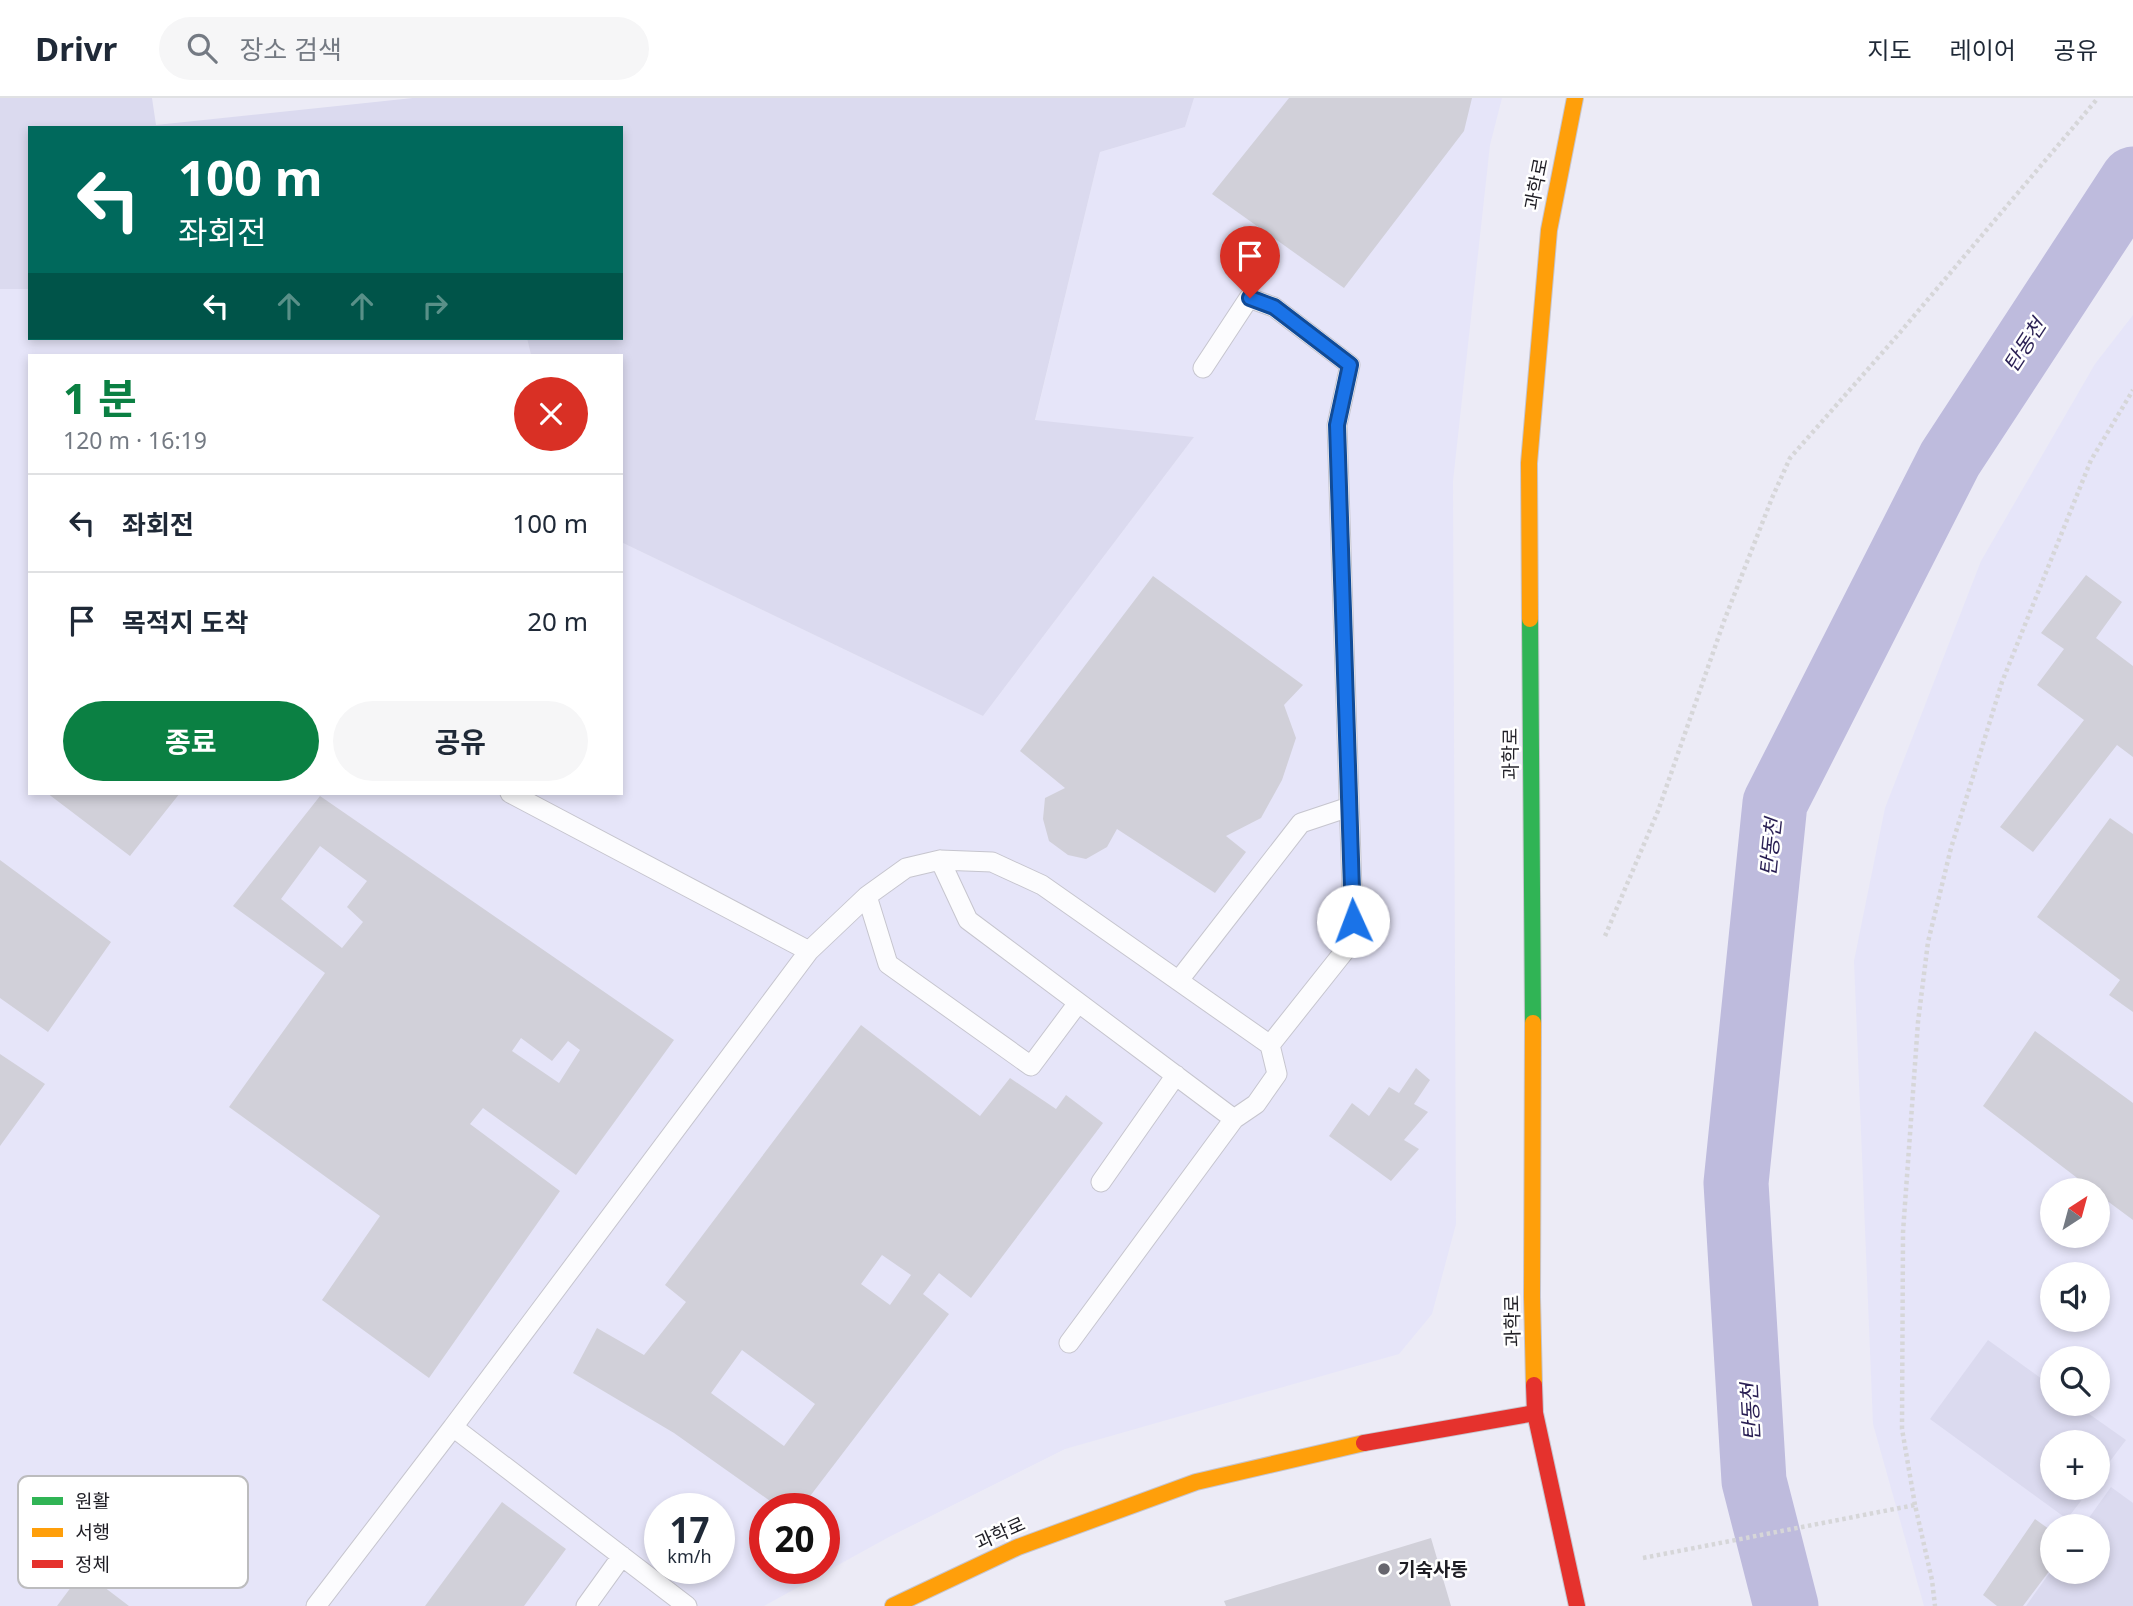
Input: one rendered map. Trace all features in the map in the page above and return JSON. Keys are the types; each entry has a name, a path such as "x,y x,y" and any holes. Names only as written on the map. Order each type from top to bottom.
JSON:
{"main road":[{"name":"과학로","path":"1575,98 1549,230 1529,463 1532,1297 1535,1413 1577,1606"},
{"name":"과학로","path":"893,1606 1017,1547 1196,1482 1354,1445 1535,1413"}],"lane":[{"path":"1203,368 1250,298 1274,307 1350,365 1337,425 1353,921 1348,948 1270,1045"},
{"path":"514,795 809,951"},
{"path":"1179,980 1301,823 1349,807"},
{"path":"940,860 968,920 1234,1119"},
{"path":"316,1606 809,951 867,896 906,868 940,860 992,862 1042,885 1270,1045 1277,1074 1256,1104 1234,1119 1069,1343"},
{"path":"867,896 888,964 1031,1066 1078,1003"},
{"path":"1101,1182 1176,1076"},
{"path":"453,1427 687,1606"},
{"path":"586,1606 622,1556"}],"path":[{"path":"1605,936 1658,811 1724,621 1790,458 2098,98"},
{"path":"1935,1606 1932,1580 1914,1505 1902,1429 1903,1232 1918,1022 1928,942 1951,848 2002,682 2091,460 2133,390"},
{"path":"1643,1558 1914,1505"}],"shaded area":[{"path":"0,98 152,98 156,125 413,98 1194,98 1185,127 1100,152 1035,420 1194,437 983,716 623,543 623,354 531,354 527,340 623,340 623,126 28,126 28,289 0,289"},
{"path":"1194,98 1502,98 1490,145 1453,481 1456,1224 1432,1314 1399,1354 1065,1449 840,1564 840,1493 749,1493 749,1584 804,1584 764,1606 0,1606 0,289 28,289 28,340 527,340 531,354 28,354 28,795 623,795 623,543 983,716 1194,437 1035,421 1100,152 1185,127"},
{"path":"2133,315 2133,1606 1924,1606 1873,1424 1854,961 1885,808 1981,561 2095,364"},
{"path":"1988,1340 2040,1378 2040,1416 2092,1416 2126,1440 2110,1461 2110,1430 2040,1430 2040,1499 1930,1419"},
{"path":"2110,1488 2133,1503 2133,1606 2026,1606 2042,1584 2110,1584 2110,1514 2092,1514 2102,1500 2110,1500"},
{"path":"2041,1500 2082,1500 2071,1514 2060,1514"}],"building":[{"path":"1289,98 1472,98 1464,131 1344,288 1212,194"},
{"path":"2086,575 2122,602 2096,638 2133,666 2133,757 2117,745 2033,852 2000,827 2084,720 2037,685 2064,649 2041,633"},
{"path":"1153,576 1303,685 1284,705 1296,738 1282,780 1261,818 1226,836 1246,852 1215,893 1117,829 1107,847 1086,859 1068,855 1049,841 1043,819 1045,798 1065,788 1020,751"},
{"path":"50,795 178,795 130,856"},
{"path":"320,796 674,1040 576,1175 483,1108 470,1124 560,1191 429,1378 322,1300 380,1216 229,1107 325,973 233,906","holes":["320,846 367,881 347,907 363,922 342,948 281,899","521,1038 552,1061 568,1041 580,1050 559,1083 512,1051"]},
{"path":"2110,818 2133,834 2133,1012 2109,995 2120,980 2037,917"},
{"path":"0,860 111,942 48,1032 0,998"},
{"path":"861,1025 980,1116 1010,1078 1056,1109 1066,1095 1103,1123 971,1298 939,1273 923,1294 949,1314 812,1493 759,1493 674,1433 573,1373 597,1328 644,1355 686,1302 665,1285","holes":["882,1255 911,1275 890,1305 861,1284","742,1350 815,1404 784,1446 711,1393"]},
{"path":"2035,1031 2133,1103 2133,1220 2110,1203 2110,1178 2077,1178 1983,1106"},
{"path":"0,1054 45,1084 0,1146"},
{"path":"1416,1068 1430,1080 1414,1104 1428,1112 1404,1140 1419,1149 1391,1181 1329,1136 1352,1103 1369,1116 1389,1087 1399,1093"},
{"path":"502,1502 566,1549 524,1606 425,1606"},
{"path":"2035,1519 2040,1523 2040,1583 2023,1606 1997,1606 1983,1595"},
{"name":"기숙사동","path":"1431,1538 1451,1606 1226,1606 1224,1601"},
{"path":"70,1588 105,1588 129,1606 57,1606"}],"waterway":[{"name":"탄동천","path":"1786,1606 1754,1481 1736,1183 1775,803 1950,459 2133,179"}],"traffic: fast":[{"path":"1530,619 1533,1023"}],"traffic: slow":[{"path":"1530,619 1529,463 1549,230 1575,98"},
{"path":"1533,1023 1534,1385"},
{"path":"893,1606 1018,1547 1196,1482 1364,1443"}],"traffic: jam":[{"path":"1534,1385 1535,1413 1577,1606"},
{"path":"1364,1443 1535,1413"}],"place":[{"name":"기숙사동","path":"1384,1569"}],"route":[{"path":"1250,298 1274,307 1350,365 1337,425 1353,921"}]}
